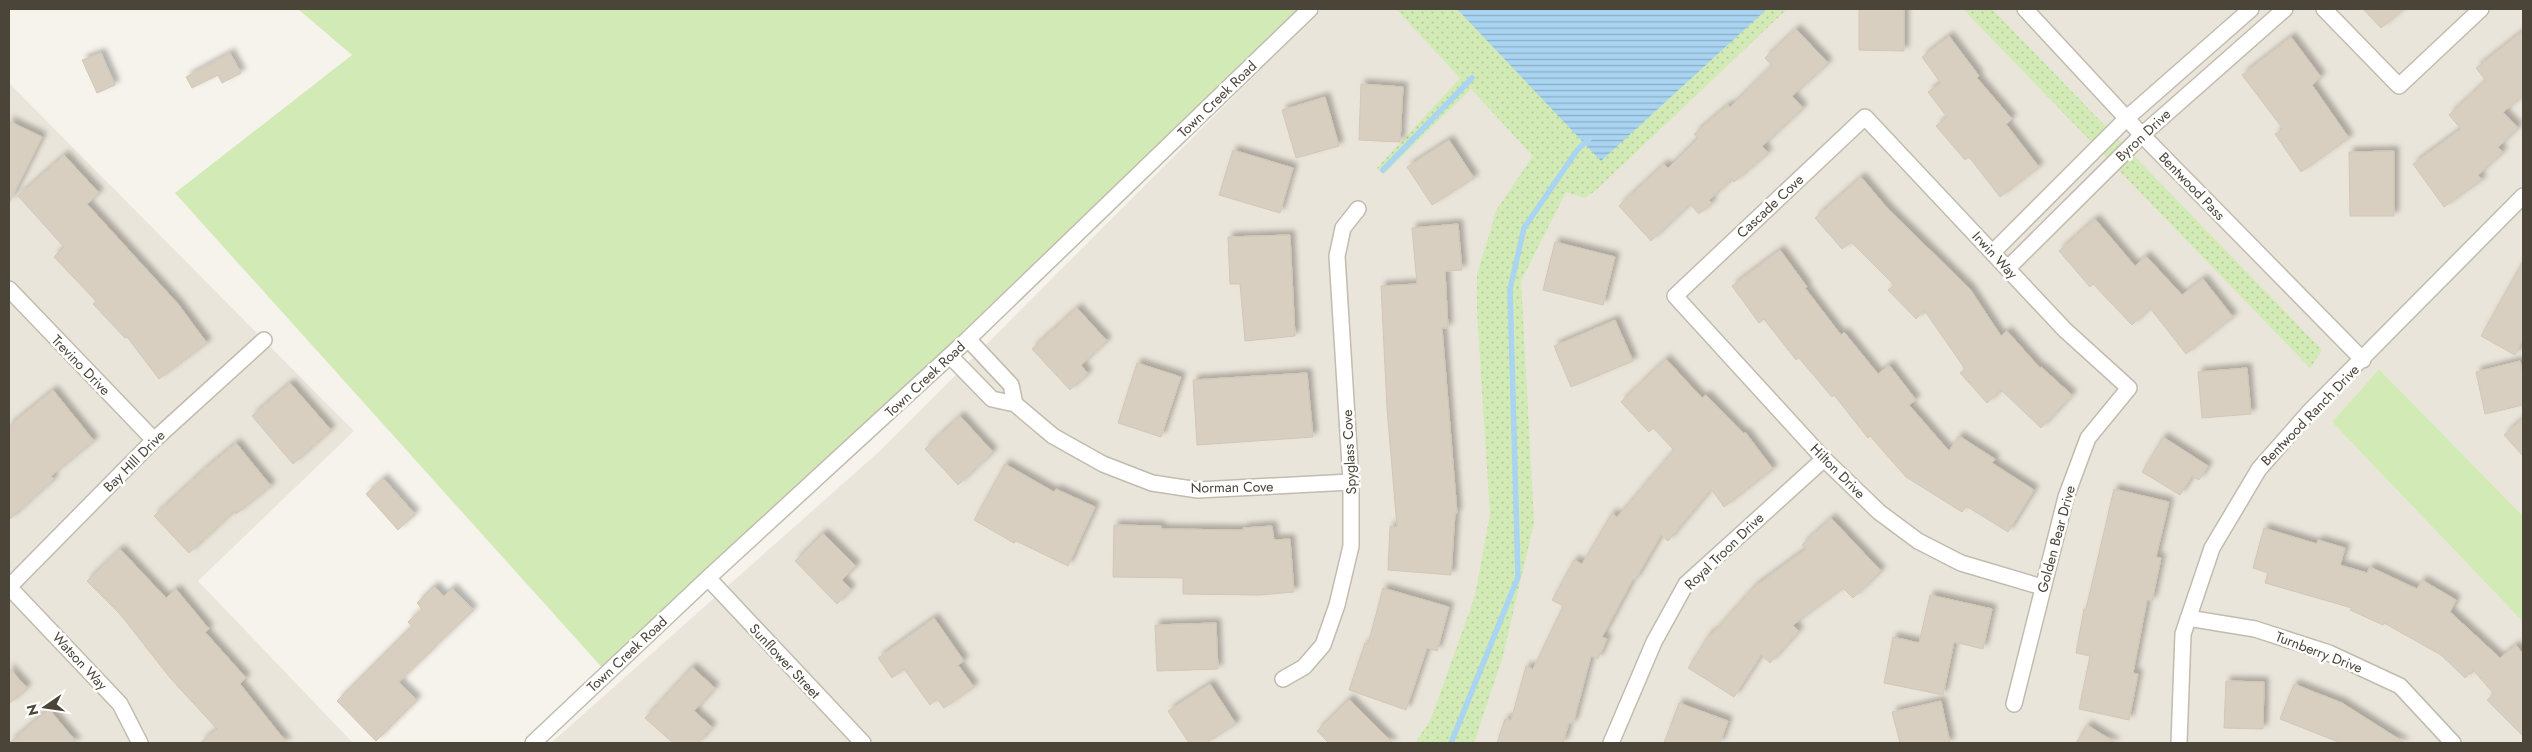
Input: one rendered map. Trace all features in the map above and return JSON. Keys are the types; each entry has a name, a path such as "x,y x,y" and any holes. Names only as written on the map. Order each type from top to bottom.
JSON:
{"street":[{"name":"Town Creek Road","path":"533,743 708,578 968,339 1310,9"},
{"name":"Bentwood Pass","path":"2025,9 2142,135 2363,360"},
{"name":"Byron Drive","path":"1992,252 2128,118 2251,9"},
{"name":"Byron Drive","path":"2008,268 2142,135 2285,9"},
{"path":"2324,9 2399,86 2481,9"},
{"name":"Irwin Way","path":"1865,117 2065,330 2129,388"},
{"name":"Cascade Cove","path":"1675,296 1865,117"},
{"name":"Bentwood Ranch Drive","path":"2179,743 2183,634 2212,548 2258,468 2310,411 2363,360 2523,196"},
{"name":"Spyglass Cove","path":"1283,680 1304,667 1323,645 1337,605 1351,546 1351,482 1337,256 1343,228 1358,208"},
{"name":"Trevino Drive","path":"9,289 154,440"},
{"name":"Hilton Drive","path":"1675,296 1824,459 1879,512 1918,541 1961,563 2042,587"},
{"name":"Norman Cove","path":"968,339 1011,385 1016,404"},
{"name":"Bay HIll Drive","path":"9,587 154,440 264,340"},
{"name":"Norman Cove","path":"950,356 992,399 1016,404 1054,436 1103,464 1152,483 1198,490 1351,482"},
{"name":"Golden Bear Drive","path":"2014,704 2066,497 2088,438 2129,388"},
{"name":"Royal Troon Drive","path":"1611,743 1654,642 1686,584 1824,459"},
{"name":"Sunflower Street","path":"708,578 863,743"},
{"name":"Watson Way","path":"9,587 120,704 140,743"},
{"name":"Turnberry Drive","path":"2188,618 2255,629 2329,653 2400,686 2453,743"}],"shaded area":[{"path":"1321,9 2523,9 2523,516 2379,369 2332,422 2523,622 2523,743 551,743 882,449"},
{"path":"9,83 354,431 198,581 353,743 9,743"}],"green space":[{"path":"298,9 1299,9 607,673 175,193 352,55"},
{"path":"1396,9 1787,9 1595,191 1585,198 1566,192 1521,281 1534,523 1503,656 1474,743 1415,743 1431,719 1475,596 1490,514 1477,313 1477,274 1497,209 1533,156 1471,89 1384,174 1377,168 1460,78"},
{"path":"1963,9 1992,9 2322,350 2310,368"},
{"path":"2379,369 2523,516 2523,622 2332,422"}],"water":[{"path":"1457,9 1767,9 1601,161"}],"building":[{"path":"1859,9 1904,9 1904,51 1859,50"},
{"path":"2363,9 2403,9 2381,28"},
{"path":"1796,29 1828,63 1792,96 1803,108 1762,146 1768,153 1734,182 1732,179 1709,200 1712,203 1699,214 1690,204 1651,241 1619,206 1664,164 1668,168 1698,138 1694,134 1728,105 1730,107 1772,66 1765,58"},
{"path":"2523,31 2523,96 2503,112 2518,128 2498,147 2503,152 2478,175 2482,180 2444,207 2413,164 2461,129 2449,115 2486,81 2476,68"},
{"path":"1949,36 1979,76 1977,78 2012,119 2006,124 2039,167 2000,197 1969,157 1965,160 1936,126 1947,117 1928,92 1941,83 1922,57"},
{"path":"2291,37 2321,77 2312,85 2349,138 2301,172 2275,134 2283,129 2242,75"},
{"path":"101,53 115,85 97,93 82,60"},
{"path":"230,53 241,73 222,83 218,75 192,88 186,77"},
{"path":"1361,84 1403,87 1400,142 1359,140"},
{"path":"1325,97 1339,146 1296,158 1282,110"},
{"path":"9,121 42,137 9,203"},
{"path":"1449,140 1474,178 1432,205 1407,167"},
{"path":"1233,150 1293,168 1280,213 1219,195"},
{"path":"2394,151 2394,216 2350,216 2349,152"},
{"path":"64,155 99,193 87,204 178,304 207,343 159,379 127,337 125,338 93,304 96,301 54,257 64,247 18,196"},
{"path":"1861,177 1888,209 1970,289 2001,336 2007,331 2040,368 2072,395 2041,428 2001,390 1987,403 1960,373 1965,369 1924,310 1916,319 1888,290 1894,285 1851,242 1842,249 1815,218"},
{"path":"2095,219 2135,266 2146,256 2182,295 2203,279 2233,317 2186,354 2150,308 2132,325 2093,284 2090,287 2059,251"},
{"path":"1458,224 1462,270 1445,271 1448,328 1442,328 1457,513 1455,513 1451,575 1388,570 1390,526 1397,527 1387,408 1381,286 1417,284 1412,228"},
{"path":"1290,235 1295,336 1245,341 1240,284 1230,284 1228,237"},
{"path":"1555,242 1615,257 1603,305 1543,290"},
{"path":"1780,250 1807,287 1805,288 1841,335 1844,332 1878,374 1889,365 1916,400 1909,405 1949,451 1959,436 1995,459 1992,463 2034,490 2008,532 1966,506 1962,512 1906,477 1870,436 1868,438 1834,395 1832,397 1799,358 1796,360 1764,319 1759,323 1732,286"},
{"path":"2523,261 2523,340 2515,355 2481,336"},
{"path":"1077,308 1107,341 1081,365 1088,374 1070,390 1032,349"},
{"path":"1615,320 1633,361 1571,387 1554,346"},
{"path":"1666,359 1702,398 1706,395 1744,434 1745,432 1773,469 1724,507 1711,489 1668,541 1661,535 1635,580 1633,579 1602,637 1607,639 1598,659 1591,656 1573,724 1569,723 1563,743 1497,743 1505,719 1511,720 1526,666 1533,669 1563,606 1552,600 1574,560 1582,564 1612,513 1617,517 1674,450 1653,428 1649,432 1621,402"},
{"path":"2520,361 2523,375 2523,405 2485,414 2476,372"},
{"path":"1137,363 1181,377 1161,437 1118,423"},
{"path":"2247,368 2251,414 2202,418 2198,372"},
{"path":"1307,373 1313,437 1197,445 1193,380"},
{"path":"290,383 331,430 293,464 252,416"},
{"path":"53,390 94,441 51,476 54,479 9,520 9,426"},
{"path":"960,416 993,452 958,485 925,449"},
{"path":"2523,418 2523,456 2504,435"},
{"path":"2163,437 2208,466 2199,480 2192,476 2180,495 2142,472"},
{"path":"236,443 271,486 236,514 234,511 189,553 154,516"},
{"path":"1005,464 1054,492 1056,489 1095,507 1068,566 1016,541 1014,543 974,520"},
{"path":"383,478 415,514 398,530 366,494"},
{"path":"2114,489 2169,502 2156,557 2161,558 2152,601 2147,600 2133,673 2138,674 2129,720 2079,709 2090,656 2076,653 2084,609 2086,609"},
{"path":"1831,518 1881,571 1853,598 1843,588 1793,625 1799,631 1770,663 1761,655 1734,697 1688,668 1710,633 1712,634 1754,587 1806,549 1802,545"},
{"path":"1114,525 1161,526 1161,529 1244,530 1243,528 1272,526 1274,540 1290,539 1294,592 1259,595 1183,594 1183,578 1113,577"},
{"path":"2264,528 2317,544 2318,540 2345,548 2340,565 2367,573 2370,567 2417,589 2422,580 2456,600 2450,612 2500,658 2516,645 2523,654 2523,736 2487,700 2494,694 2473,670 2465,678 2441,655 2384,623 2383,625 2350,610 2352,608 2265,583 2268,573 2253,568"},
{"path":"823,533 856,566 842,580 851,589 837,604 795,561"},
{"path":"120,549 166,598 176,589 209,629 205,632 246,678 240,684 287,743 200,743 217,729 171,679 120,614 87,581"},
{"path":"434,586 444,596 452,588 473,610 399,682 417,700 376,741 337,701 412,626 408,622 422,609 417,603"},
{"path":"1383,588 1449,607 1437,651 1427,648 1406,710 1349,690 1365,643 1368,644"},
{"path":"1930,595 1992,609 1983,649 1954,642 1943,695 1884,683 1893,637 1919,643"},
{"path":"934,618 964,661 958,665 974,687 944,708 937,699 930,705 904,669 892,678 878,658"},
{"path":"1216,623 1218,669 1157,671 1155,625"},
{"path":"692,667 715,688 694,711 712,727 698,743 673,743 645,718"},
{"path":"9,668 27,688 9,704"},
{"path":"2226,681 2264,682 2263,729 2224,728"},
{"path":"1210,684 1236,724 1206,743 1189,743 1168,711"},
{"path":"2294,684 2342,703 2405,743 2341,743 2280,719"},
{"path":"1349,699 1393,743 1329,743 1317,731"},
{"path":"1941,701 1950,743 1900,743 1892,712"},
{"path":"1679,703 1728,721 1720,743 1664,743"},
{"path":"49,709 77,743 9,743"},
{"path":"2087,725 2116,743 2076,743"}],"waterway":[{"path":"1383,170 1472,78"},
{"path":"1451,743 1518,577 1510,289 1524,228 1578,149 1589,139"}]}
